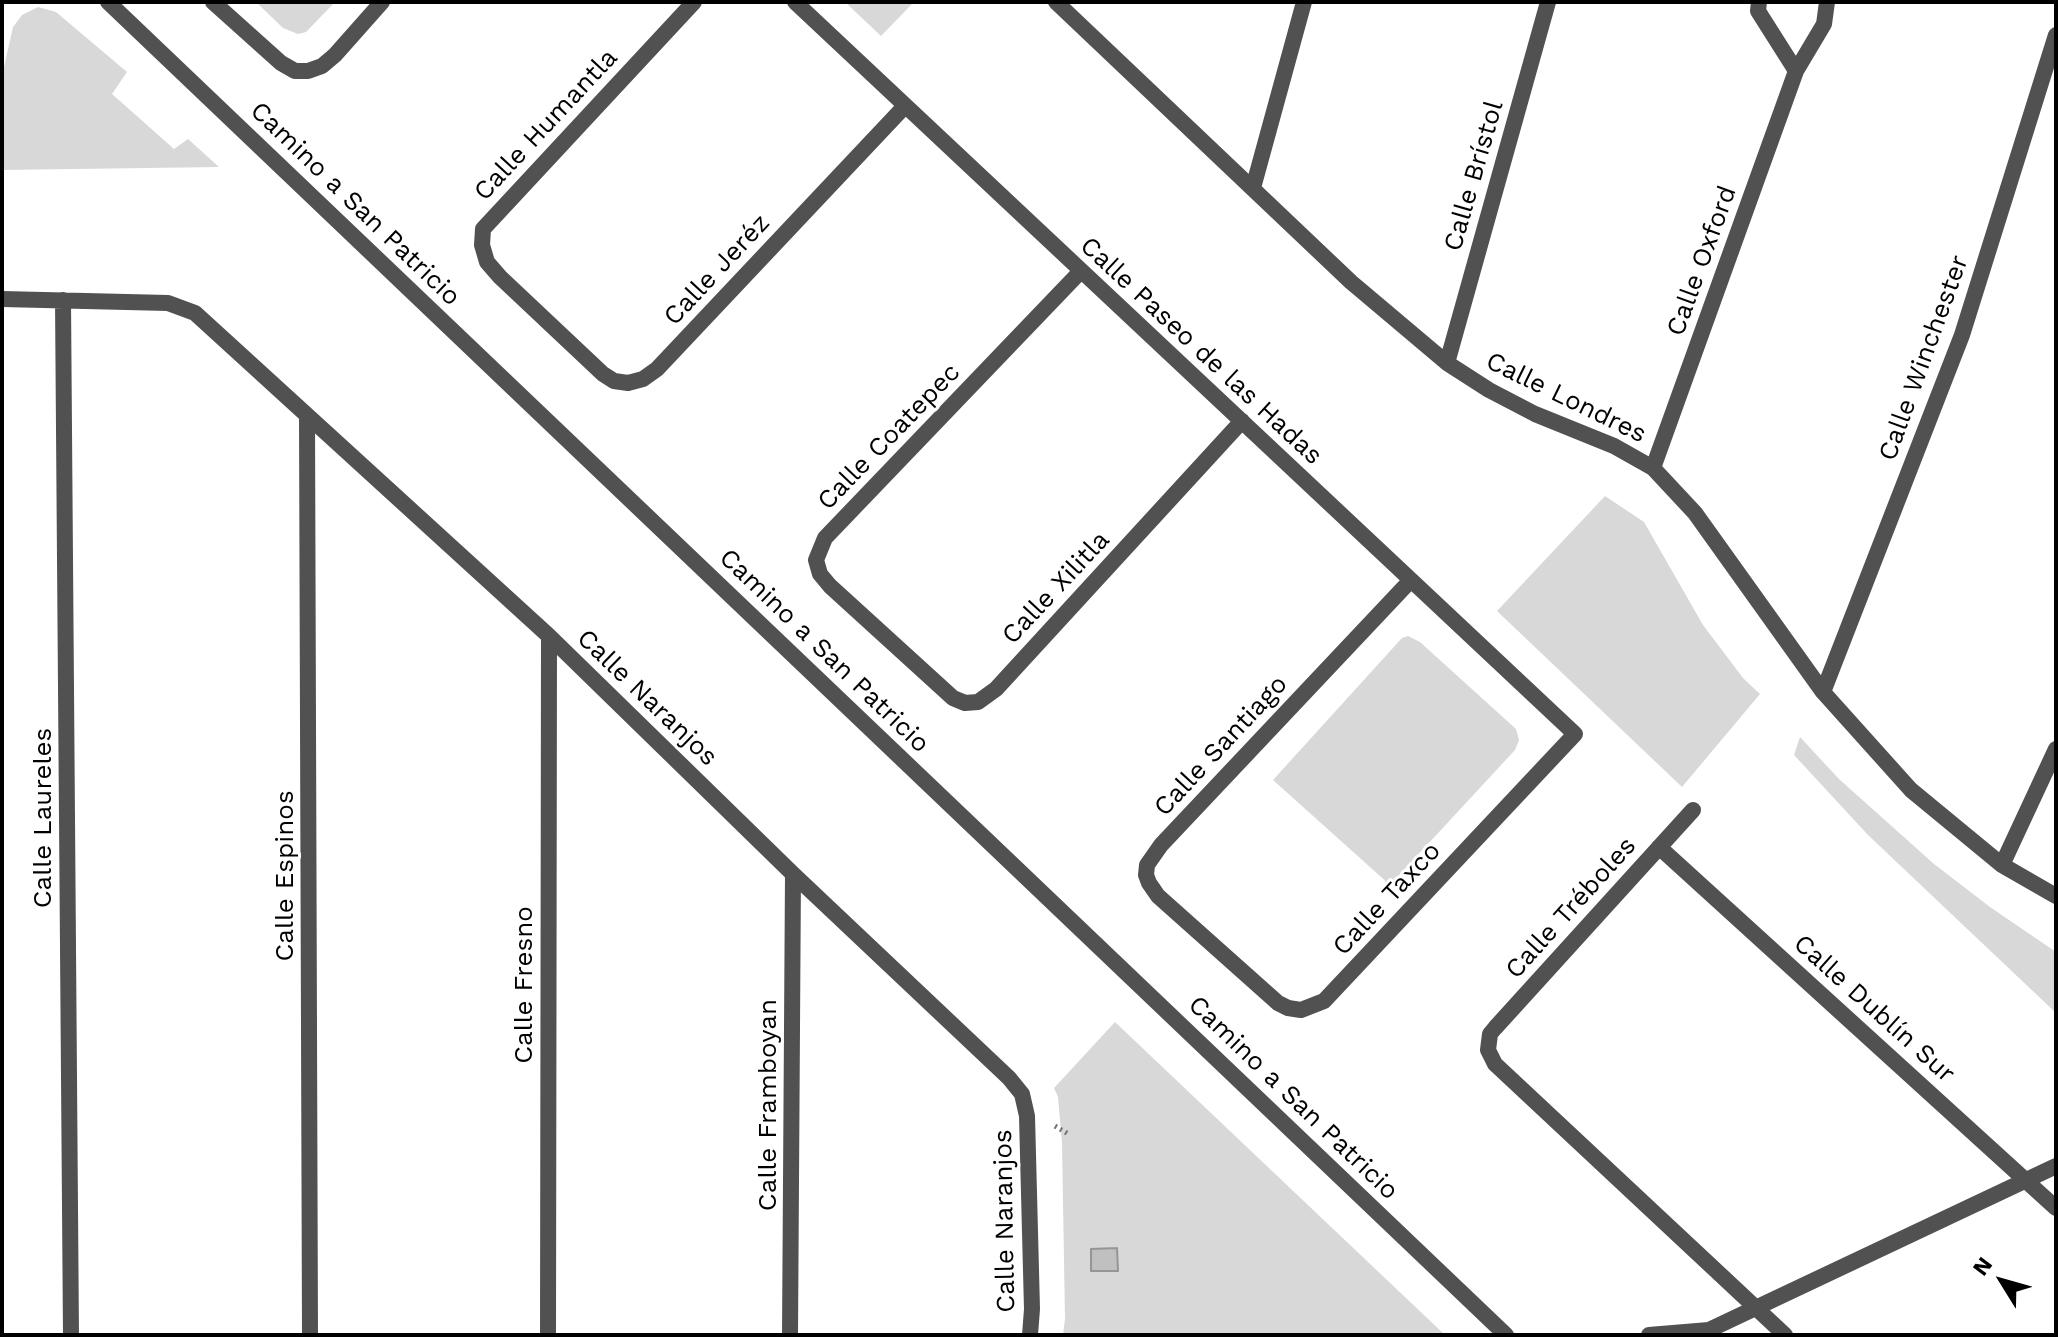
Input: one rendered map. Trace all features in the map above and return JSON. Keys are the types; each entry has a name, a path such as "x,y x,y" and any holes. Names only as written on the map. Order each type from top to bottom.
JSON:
{"street":[{"name":"Camino a San Patricio","path":"108,2 1506,1335"},
{"path":"213,2 281,63 295,71 322,66 382,2"},
{"name":"Calle Humantla","path":"548,322 487,262 482,245 483,229 694,2"},
{"name":"Calle Paseo de las Hadas","path":"795,2 1575,734"},
{"name":"Calle Londres","path":"1056,2 1351,282 1447,363 1535,414 1614,446 1653,468 1695,513 1823,692 1911,790 2002,865 2056,896"},
{"path":"1253,188 1304,2"},
{"name":"Calle Brístol","path":"1447,363 1548,2"},
{"path":"1759,2 1758,11 1796,71"},
{"name":"Calle Oxford","path":"1653,468 1796,71 1824,24 1827,2"},
{"name":"Calle Winchester","path":"1823,692 1962,335 2056,35"},
{"name":"Calle Jeréz","path":"548,322 614,381 628,383 643,379 657,369 905,106"},
{"name":"Calle Coatepec","path":"889,641 820,574 816,560 819,549 833,530 1081,271"},
{"name":"Calle Naranjos","path":"2,299 168,303 195,313 549,636 793,874 1009,1078 1022,1094 1027,1116 1030,1335"},
{"name":"Calle Laureles","path":"63,300 71,1335"},
{"name":"Calle Espinos","path":"307,417 310,1335"},
{"name":"Calle Xilitla","path":"889,641 953,698 965,703 978,702 989,696 1242,421"},
{"name":"Calle Santiago","path":"1216,948 1158,896 1146,875 1147,865 1161,845 1411,580"},
{"name":"Calle Fresno","path":"548,1335 549,636"},
{"name":"Calle Taxco","path":"1216,948 1278,1003 1301,1010 1324,1001 1575,734"},
{"path":"2002,865 2056,749"},
{"name":"Calle Tréboles","path":"1693,810 1495,1028 1488,1041 1488,1050 1495,1064 1757,1309"},
{"name":"Calle Dublín Sur","path":"1659,847 2056,1208"},
{"name":"Calle Framboyan","path":"790,1335 793,874"},
{"path":"1649,1335 1706,1332 2056,1166"},
{"path":"1757,1309 1785,1335"}],"path":[{"path":"1055,1126 1070,1135"}],"shaded area":[{"path":"256,2 335,2 306,32 298,34 283,28"},
{"path":"845,2 914,2 881,36"},
{"path":"38,7 56,12 127,72 112,94 174,149 188,139 219,167 2,170 2,76 13,27 22,15"},
{"path":"1605,496 1644,522 1703,625 1743,678 1760,694 1682,787 1497,611"},
{"path":"1408,636 1420,642 1516,729 1519,740 1515,750 1390,885 1273,780 1402,638"},
{"path":"1800,737 1839,779 1934,864 2056,952 2056,1013 1868,835 1794,755"},
{"path":"1115,1022 1445,1335 1063,1335 1062,1143 1058,1097 1054,1088"}],"building":[{"path":"1117,1248 1118,1271 1091,1271 1091,1249"}]}
